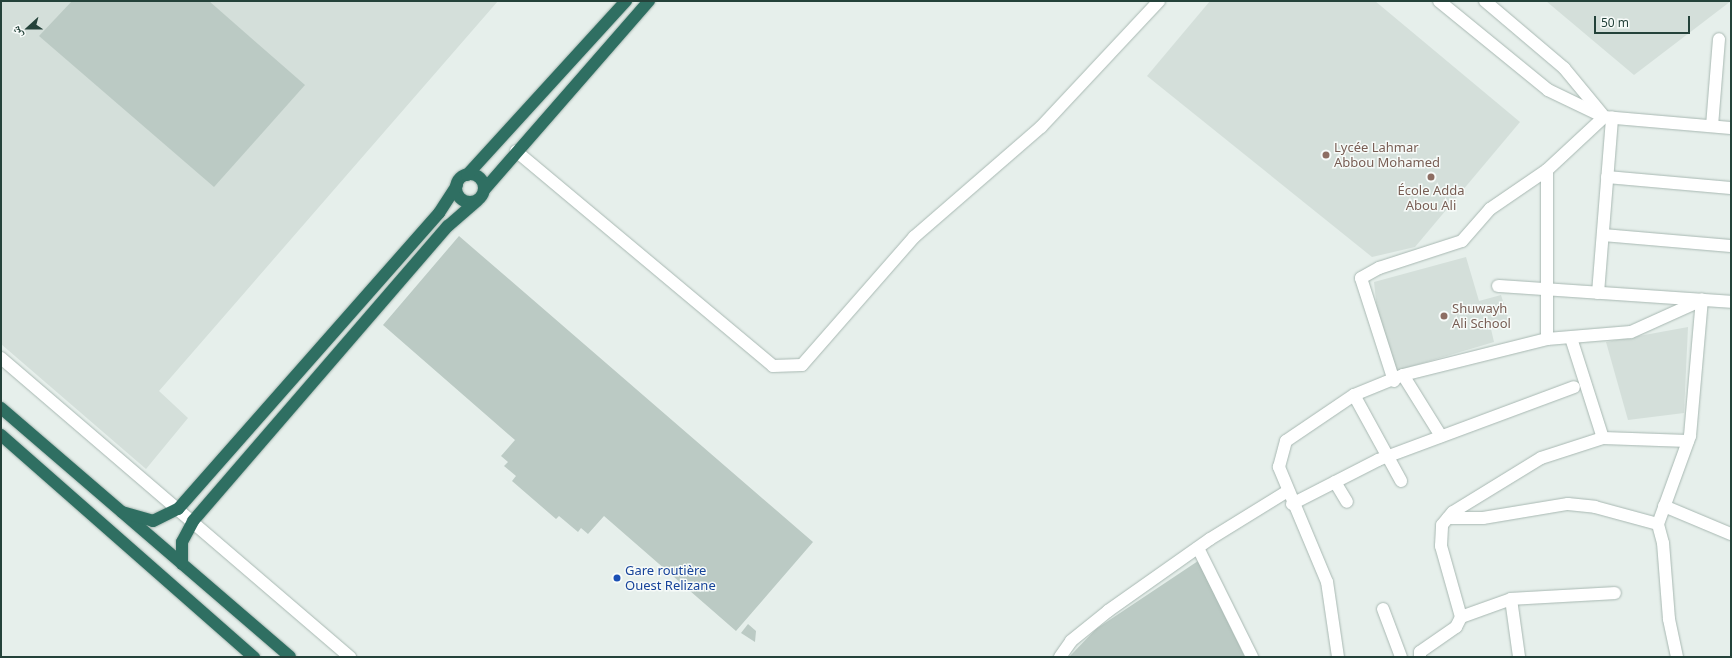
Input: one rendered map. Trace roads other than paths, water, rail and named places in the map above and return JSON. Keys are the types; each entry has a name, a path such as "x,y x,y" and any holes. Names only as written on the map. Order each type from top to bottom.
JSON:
{"highway":[{"path":"122,512 153,521 178,508 439,213 457,185 626,1"},
{"path":"182,564 182,542 193,520 448,226 477,201 484,190 516,151 649,1"},
{"path":"467,175 480,178 484,190"},
{"path":"457,185 461,198 477,201"},
{"path":"1,408 290,657"},
{"path":"1,435 254,657"}],"street":[{"path":"516,151 773,366 802,364 914,237 1041,127 1159,1"},
{"path":"1439,1 1548,90 1608,117 1731,128"},
{"path":"1485,1 1564,68 1608,117 1607,177 1598,293"},
{"path":"1712,126 1719,39"},
{"path":"1441,436 1399,378 1361,278 1379,268 1462,240 1490,209 1547,170 1608,117"},
{"path":"1547,170 1545,290 1547,339"},
{"path":"1607,177 1731,188"},
{"path":"1603,235 1731,246"},
{"path":"1498,286 1731,302"},
{"path":"1338,657 1327,582 1286,492 1279,467 1286,441 1354,395 1399,378 1547,339 1631,332 1702,300"},
{"path":"1677,657 1669,619 1663,543 1658,524 1688,441 1702,300"},
{"path":"1571,338 1603,438"},
{"path":"1,358 193,520 350,657"},
{"path":"1292,504 1389,456 1574,387"},
{"path":"1354,395 1389,456 1401,481"},
{"path":"1420,657 1420,652 1456,628 1461,617 1441,546 1442,525 1448,518 1541,458 1603,438 1688,441"},
{"path":"1335,482 1347,502"},
{"path":"1060,657 1071,641 1108,611 1198,548 1286,492"},
{"path":"1448,518 1482,518 1568,504 1595,507 1658,524"},
{"path":"1664,506 1731,534"},
{"path":"1198,548 1252,657"},
{"path":"1461,617 1511,599 1615,593"},
{"path":"1511,599 1519,657"},
{"path":"1383,609 1401,657"}],"place":[{"name":"Lycée Lahmar Abbou Mohamed","path":"1326,155"},
{"name":"École Adda Abou Ali","path":"1431,177"},
{"name":"Shuwayh Ali School","path":"1444,316"},
{"name":"Gare routière Ouest Relizane","path":"617,578"}]}
